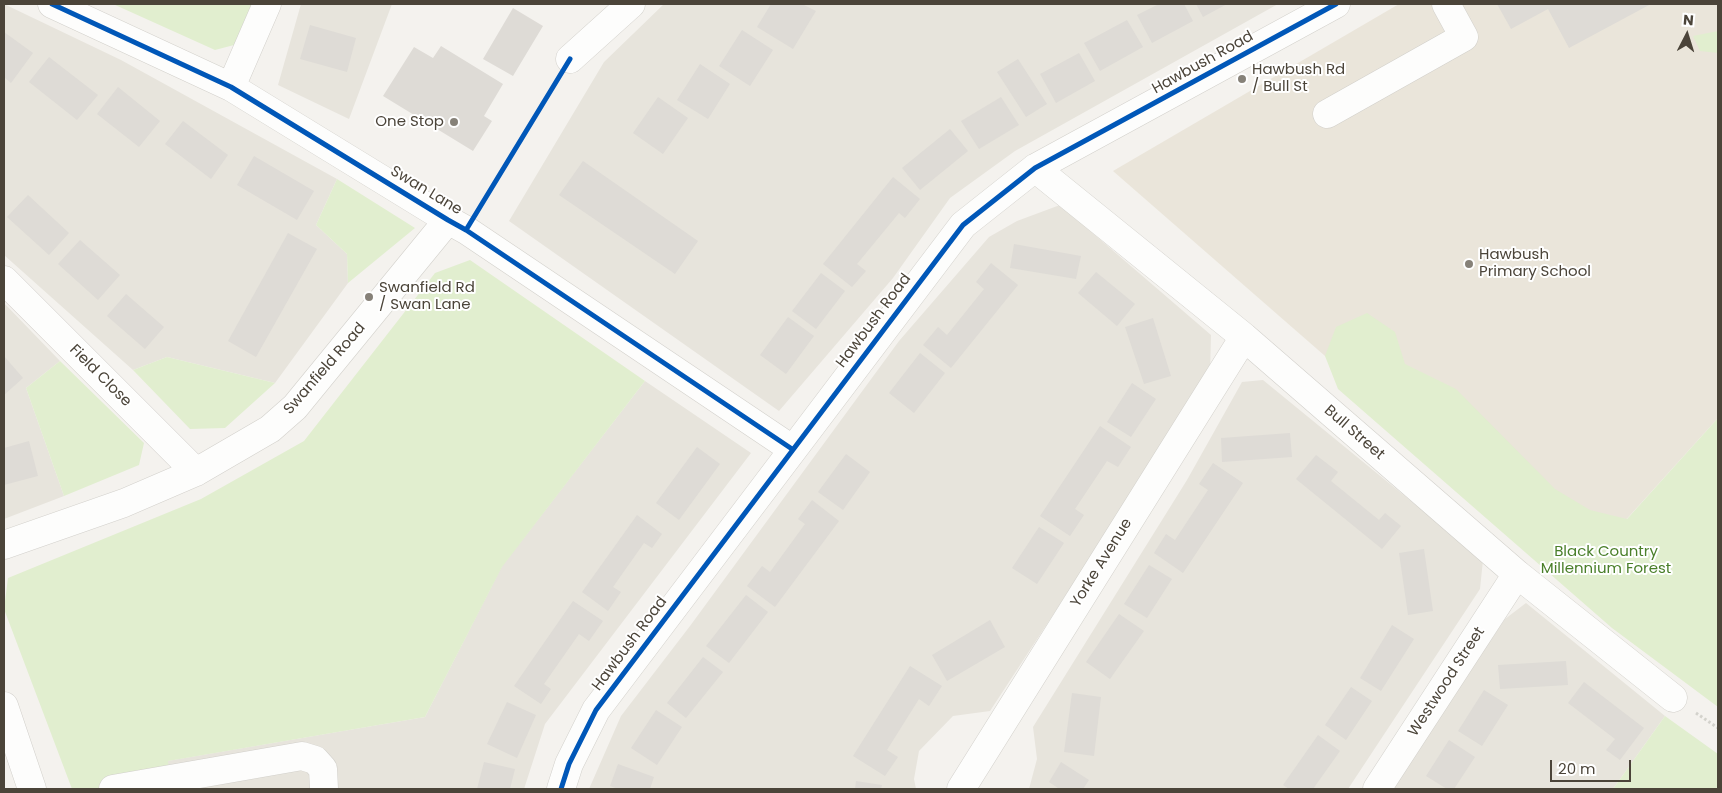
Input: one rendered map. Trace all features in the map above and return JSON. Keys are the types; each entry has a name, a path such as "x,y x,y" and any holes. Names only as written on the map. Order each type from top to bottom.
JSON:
{"street":[{"name":"Swan Lane","path":"52,4 231,87 466,230 792,449"},
{"path":"231,87 267,4"},
{"path":"570,59 631,4"},
{"name":"Hawbush Road","path":"561,789 569,764 596,710 963,225 1035,168 1336,4"},
{"path":"1327,114 1464,37 1446,4"},
{"name":"Bull Street","path":"1035,168 1244,337 1518,574 1673,698"},
{"name":"Swanfield Road","path":"4,545 124,503 196,472 270,429 295,407 448,220"},
{"name":"Field Close","path":"4,280 196,472"},
{"name":"Yorke Avenue","path":"961,789 1244,337"},
{"name":"Westwood Street","path":"1377,789 1518,574"},
{"path":"4,706 32,789"},
{"path":"113,789 302,756 315,760 323,769 324,789"}],"shaded area":[{"path":"4,4 121,60 337,179 316,225 347,254 348,283 275,383 167,357 133,370 4,255"},
{"path":"301,4 392,4 349,119 278,85"},
{"path":"664,4 1278,4 1015,151 950,198 893,278 779,411 509,221 604,62"},
{"name":"Hawbush Primary School","path":"1399,4 1718,4 1718,418 1576,575 1113,171"},
{"path":"1060,205 1211,335 1210,375 990,711 953,716 919,751 914,779 916,789 589,789 621,716 690,626 899,341 989,237 1017,221"},
{"path":"4,303 60,361 26,388 64,496 4,519"},
{"path":"1263,380 1483,560 1480,589 1348,789 1029,789 1037,759 1033,727 1187,480 1242,382"},
{"path":"645,381 751,453 545,724 524,789 171,789 167,761 425,717 502,566"},
{"path":"1526,603 1665,716 1613,789 1390,789 1505,619"}],"green space":[{"path":"113,4 253,4 234,45 215,50"},
{"path":"1718,31 1718,53 1700,51 1693,36"},
{"path":"337,179 415,228 348,283 347,254 316,225"},
{"path":"470,260 645,381 502,567 425,717 168,761 171,789 72,789 4,609 8,578 201,499 304,441 435,273"},
{"name":"Black Country Millennium Forest","path":"1367,313 1395,332 1405,364 1456,389 1555,489 1590,510 1627,519 1718,418 1718,707 1612,628 1338,389 1325,356 1336,327"},
{"path":"167,357 275,383 225,428 190,429 133,370"},
{"path":"60,361 144,443 139,465 64,496 26,388"},
{"path":"1665,716 1718,754 1718,789 1613,789"}],"building":[{"path":"771,4 802,4 816,11 793,49 757,27"},
{"path":"1159,4 1184,4 1193,21 1152,43 1137,15"},
{"path":"1196,4 1227,4 1203,17"},
{"path":"1497,4 1651,4 1569,48 1548,9 1511,29"},
{"path":"513,8 543,26 513,76 483,59"},
{"path":"1127,20 1143,47 1100,71 1084,43"},
{"path":"310,25 356,38 347,72 300,59"},
{"path":"742,30 773,50 750,86 719,66"},
{"path":"4,32 33,53 11,83 4,77"},
{"path":"441,46 503,84 484,116 492,121 473,151 383,96 414,47 433,58"},
{"path":"1079,53 1095,81 1056,103 1040,74"},
{"path":"49,57 98,95 77,120 29,82"},
{"path":"1018,59 1047,104 1026,117 997,72"},
{"path":"700,64 730,84 708,119 677,100"},
{"path":"118,87 160,121 139,147 97,114"},
{"path":"658,97 688,118 663,154 633,133"},
{"path":"1001,97 1019,125 979,149 961,121"},
{"path":"183,121 228,155 211,179 165,144"},
{"path":"950,129 968,151 920,190 902,168"},
{"path":"254,156 314,191 297,220 237,185"},
{"path":"583,161 698,241 675,274 559,195"},
{"path":"893,177 920,199 905,218 899,213 857,264 866,271 852,287 823,264"},
{"path":"28,195 69,233 49,255 7,217"},
{"path":"288,233 317,249 256,357 228,341"},
{"path":"80,240 120,275 98,300 58,264"},
{"path":"1014,244 1081,256 1076,279 1010,268"},
{"path":"991,263 1018,285 951,368 923,345 938,327 947,335 984,289 976,282"},
{"path":"1096,272 1135,304 1117,326 1078,293"},
{"path":"821,273 845,291 816,329 792,311"},
{"path":"126,294 164,327 145,349 107,316"},
{"path":"788,317 814,336 786,374 760,355"},
{"path":"1153,318 1171,376 1144,384 1125,327"},
{"path":"920,353 945,373 914,413 889,393"},
{"path":"4,356 23,378 4,395"},
{"path":"1132,383 1156,399 1131,437 1107,422"},
{"path":"1100,426 1131,447 1118,467 1107,461 1075,509 1084,515 1070,536 1040,516"},
{"path":"1290,433 1292,457 1222,462 1221,438"},
{"path":"29,441 38,476 4,485 4,448"},
{"path":"697,447 720,464 679,520 656,503"},
{"path":"846,454 870,472 843,510 818,492"},
{"path":"1316,455 1338,472 1331,481 1379,520 1385,513 1401,526 1382,549 1296,479"},
{"path":"1213,463 1243,483 1183,573 1154,553 1166,534 1175,540 1208,490 1199,484"},
{"path":"812,500 839,521 775,607 747,586 762,566 770,572 805,524 798,519"},
{"path":"637,515 662,534 652,548 644,543 613,587 621,592 608,611 582,592"},
{"path":"1039,527 1064,543 1037,584 1012,568"},
{"path":"1424,549 1433,611 1408,615 1399,553"},
{"path":"1149,565 1172,579 1147,618 1124,604"},
{"path":"746,595 768,612 729,663 706,646"},
{"path":"573,601 603,621 589,641 579,634 544,684 551,689 541,704 514,686"},
{"path":"1119,614 1144,631 1110,679 1086,662"},
{"path":"990,620 1005,647 947,681 932,655"},
{"path":"1392,625 1414,639 1381,691 1360,678"},
{"path":"703,657 723,672 686,718 667,703"},
{"path":"1566,661 1568,685 1500,689 1498,665"},
{"path":"910,666 942,686 929,706 919,699 887,750 898,757 885,776 853,756"},
{"path":"1584,682 1644,728 1620,760 1606,750 1615,739 1568,703"},
{"path":"1351,687 1372,701 1346,740 1325,725"},
{"path":"1484,690 1508,705 1482,746 1458,731"},
{"path":"1072,693 1101,697 1094,756 1064,752"},
{"path":"507,702 536,715 517,758 487,744"},
{"path":"656,710 682,727 657,765 631,748"},
{"path":"1318,735 1340,751 1313,789 1289,789 1283,785"},
{"path":"1449,740 1475,757 1454,789 1447,789 1426,776"},
{"path":"484,762 515,769 510,789 477,789"},
{"path":"1061,762 1089,780 1083,789 1057,789 1049,782"},
{"path":"618,764 654,777 650,789 618,789 610,786"},
{"path":"856,781 882,785 881,789 855,789"}],"cycle path":[{"path":"52,4 231,87 466,230 792,449"},
{"path":"561,789 569,764 596,710 963,225 1035,168 1336,4"},
{"path":"466,230 570,59"}],"place":[{"name":"Hawbush Rd / Bull St","path":"1242,79"},
{"name":"One Stop","path":"454,122"},
{"name":"Hawbush Primary School","path":"1469,264"},
{"name":"Swanfield Rd / Swan Lane","path":"369,297"}]}
